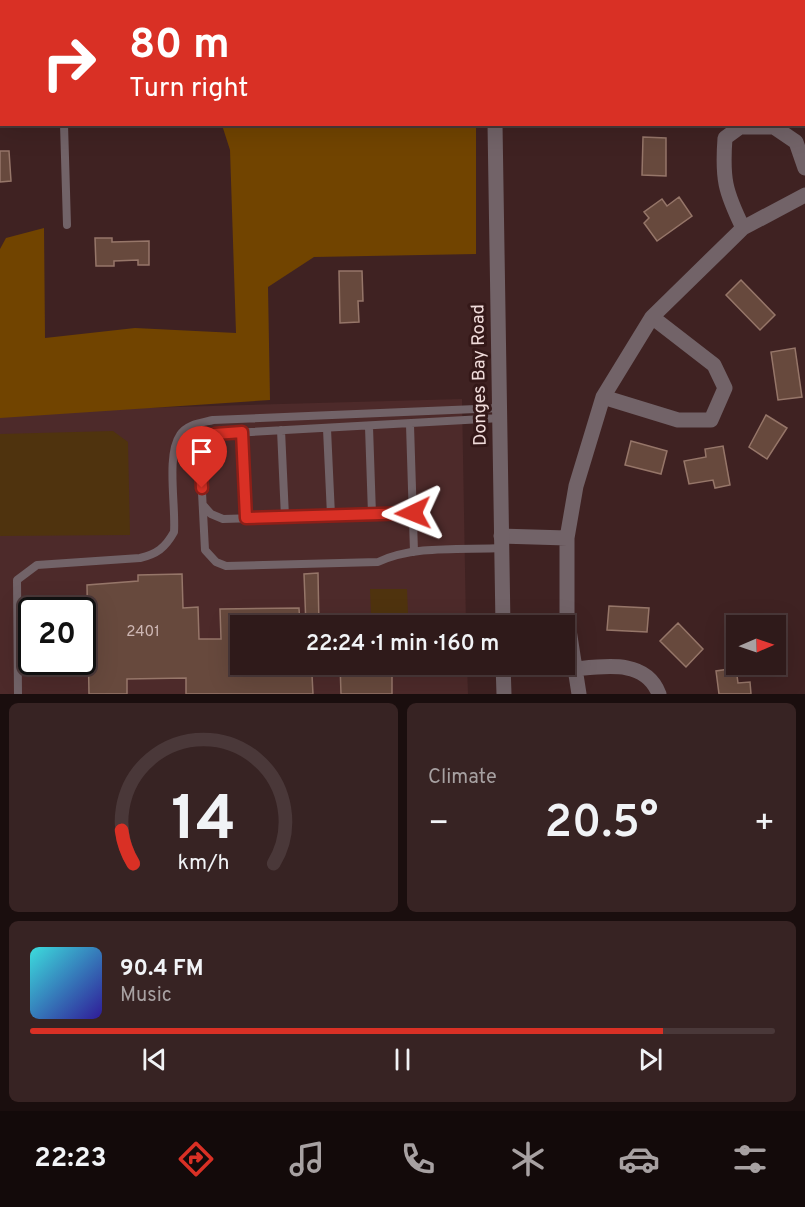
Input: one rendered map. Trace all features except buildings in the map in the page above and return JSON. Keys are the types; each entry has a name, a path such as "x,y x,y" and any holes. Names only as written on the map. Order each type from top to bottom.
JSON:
{"street":[{"name":"Donges Bay Road","path":"495,126 503,615"},
{"path":"742,228 731,204 722,172 726,138 740,127 774,127 796,142 805,168"},
{"path":"567,615 567,538 576,486 603,397 652,317 742,228 805,195"},
{"path":"603,397 678,420 711,420 725,388 714,365 652,317"},
{"path":"502,542 567,538"},
{"path":"579,694 575,669 608,666 636,668 655,683 659,694"},
{"path":"503,675 504,694"}],"lane":[{"path":"64,126 67,225"},
{"path":"500,413 410,425 215,434 206,438 200,454 205,550 216,562 226,566 378,562 391,556 414,552 502,542"},
{"path":"18,694 17,580 36,565 140,558 156,554 168,543 174,532 174,446 180,433 194,424 213,420 500,413"},
{"path":"410,425 414,552"},
{"path":"369,427 372,514"},
{"path":"327,429 332,515"},
{"path":"281,430 285,517"},
{"path":"242,432 246,518"},
{"path":"202,505 211,514 224,519 413,513"}],"shaded area":[{"path":"222,126 476,126 476,254 314,257 268,287 270,400 0,418 0,249 6,238 44,228 45,338 135,328 236,333 230,150"},
{"path":"462,399 466,615 230,615 230,675 467,675 468,694 0,694 0,412"},
{"path":"113,431 128,442 130,535 0,536 0,434"},
{"path":"370,589 407,589 408,614 371,615"}],"route":[{"path":"202,488 200,454 206,438 215,434 242,432 246,518 413,513"}]}
